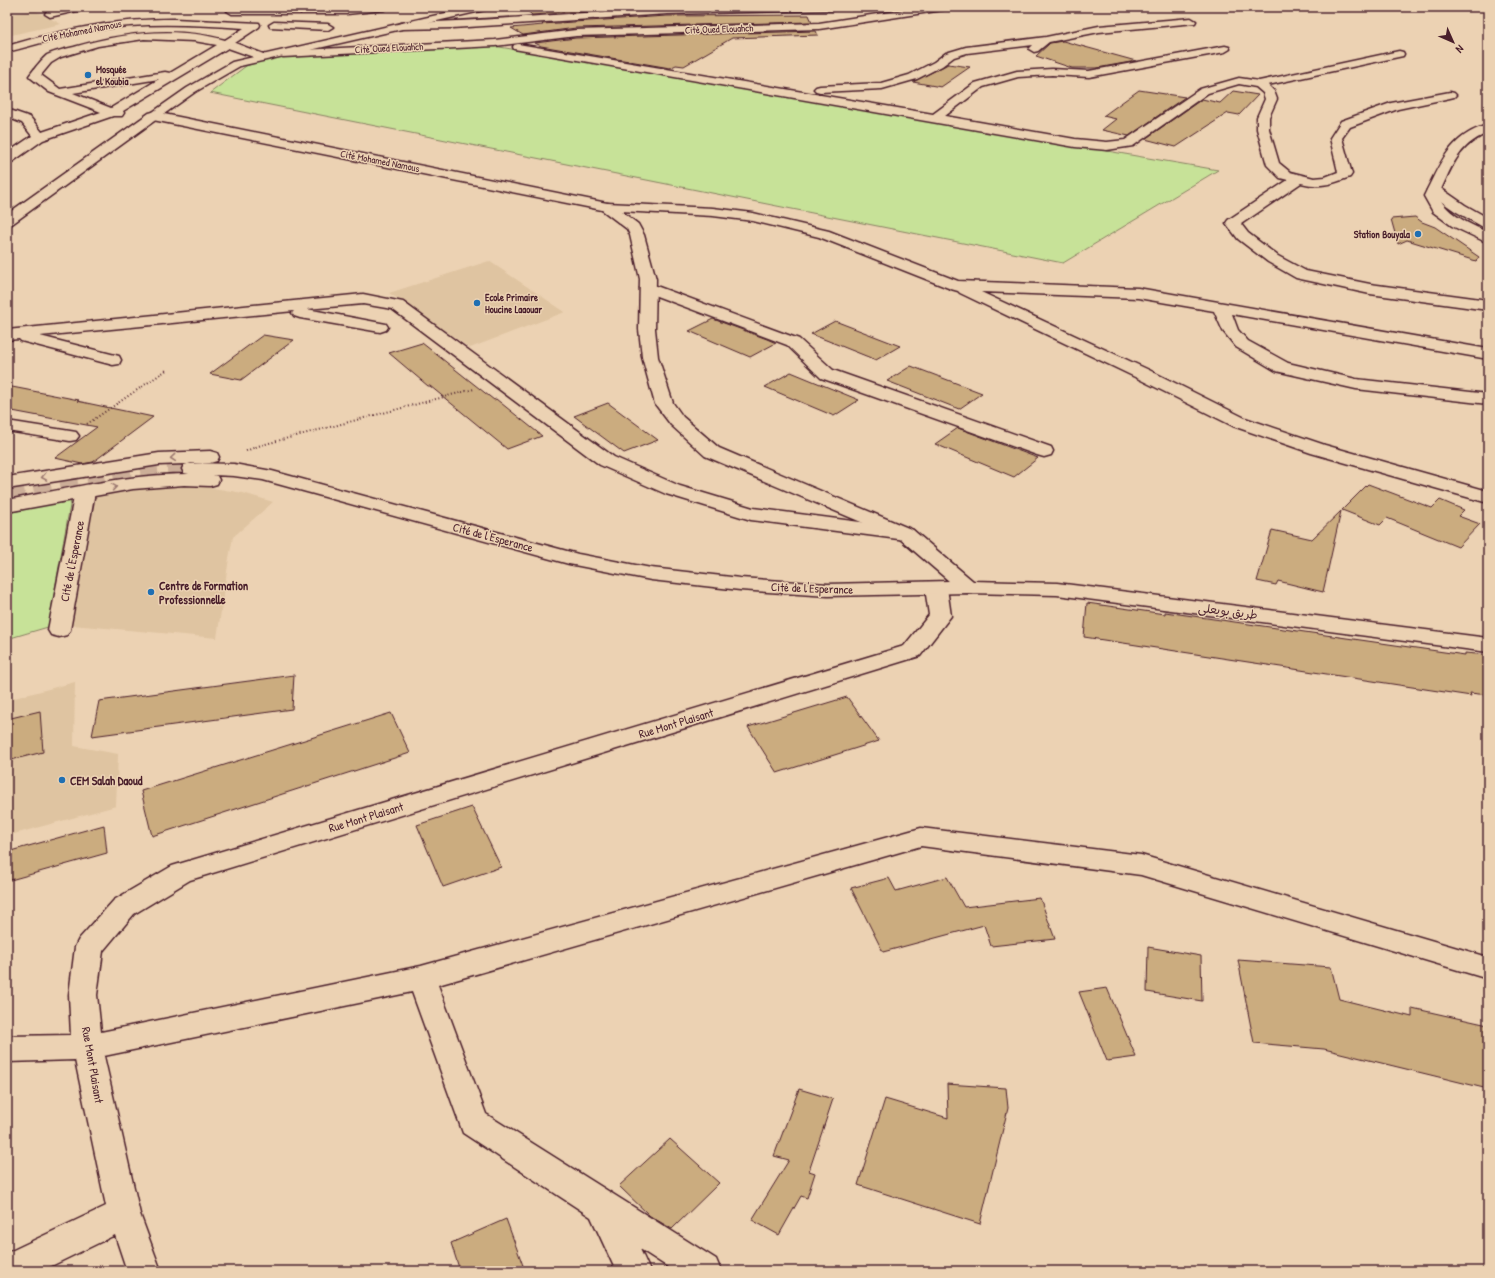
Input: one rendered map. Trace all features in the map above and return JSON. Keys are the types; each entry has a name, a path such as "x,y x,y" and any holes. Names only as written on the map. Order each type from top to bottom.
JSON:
{"street":[{"path":"50,14 82,7"},
{"path":"222,11 347,11 384,7"},
{"path":"7,221 153,116 214,76 236,64 485,7"},
{"name":"Cité Oued Elouahch","path":"401,26 452,25 589,14 834,7"},
{"name":"Cité Oued Elouahch","path":"283,54 495,43 576,33 819,26 943,7"},
{"path":"75,27 150,12"},
{"path":"125,23 161,12"},
{"path":"781,92 882,86 913,77 938,64 950,55 960,52 1046,40 1099,29 1190,21"},
{"name":"Cité Mohamed Namous","path":"7,49 66,33 125,23 328,27"},
{"path":"135,38 142,23"},
{"name":"Cité Mohamed Namous","path":"7,159 39,137 112,112 214,52 255,25"},
{"path":"290,38 305,26"},
{"name":"Cité Mohamed Namous","path":"14,36 49,29"},
{"name":"Cité Mohamed Namous","path":"226,43 203,39 146,36 92,44 49,58 35,76 53,90 112,112 186,121 607,207 713,212 760,219 824,234 956,286 1143,374 1239,422 1318,449 1488,497"},
{"path":"1028,53 1046,40"},
{"path":"226,43 262,58"},
{"name":"Cité Oued Elouahch","path":"495,43 781,92"},
{"path":"934,118 979,85 1017,74 1052,72 1089,74 1225,49"},
{"path":"781,92 1075,143 1107,146 1129,143 1204,91 1239,81 1259,84 1399,54"},
{"path":"1003,79 1017,62"},
{"name":"Cité Mohamed Namous","path":"59,92 177,73"},
{"path":"1259,84 1268,91 1271,99 1263,117 1263,129 1273,165 1285,175 1314,182 1327,181 1345,174 1336,138 1345,124 1395,106 1450,95"},
{"path":"7,113 26,120 39,137"},
{"path":"1488,129 1463,140 1453,151 1431,196 1438,209 1457,223 1488,239"},
{"path":"1298,179 1233,223 1243,236 1273,259 1301,275 1370,289 1488,305"},
{"path":"1434,190 1460,208 1488,224"},
{"path":"607,207 633,227 643,256 648,279 647,329 650,358 664,404 677,421 712,452 906,534 968,588"},
{"path":"956,286 1138,293 1488,354"},
{"path":"648,288 793,342 827,374 1044,450"},
{"path":"11,335 363,299 397,305 607,462 673,490 751,514 906,534"},
{"path":"273,308 380,327"},
{"path":"1221,308 1230,331 1242,344 1282,367 1356,384 1488,399"},
{"path":"11,335 113,360"},
{"path":"7,426 70,436"},
{"path":"7,483 152,460 185,457 237,459 264,464 275,468 284,474 289,481 260,484 189,479 155,482 85,492 7,506"},
{"name":"Cité de l'Esperance","path":"191,469 234,470 289,481 576,560 651,574 740,584 828,590 968,588"},
{"name":"Cité de l'Esperance","path":"60,630 85,492"},
{"name":"Rue Mont Plaisant","path":"144,1271 124,1214 87,1047 83,995 89,947 124,907 181,873 912,651 940,616 936,588"},
{"name":"طريق بويعلى","path":"968,588 1057,589 1488,645"},
{"path":"7,1049 87,1047 421,978 921,838 1141,865 1488,968"},
{"path":"421,978 474,1123 704,1271"},
{"path":"603,1206 633,1271"},
{"path":"7,1270 124,1214"}],"path":[{"path":"70,436 168,369"},
{"path":"258,446 500,382"}],"shaded area":[{"path":"34,10 61,24 7,36 7,15"},
{"name":"Ecole Primaire Houcine Laaouar","path":"489,261 565,312 470,348 389,293"},
{"name":"Centre de Formation Professionnelle","path":"201,486 243,493 273,502 233,537 217,638 72,625 96,494 156,488"},
{"name":"CEM Salah Daoud","path":"75,682 74,746 118,754 116,806 7,836 7,700"}],"green space":[{"path":"488,45 1218,170 1063,263 210,93 246,66 292,55"},
{"path":"71,500 48,627 7,639 7,513"}],"building":[{"path":"523,7 663,7 532,15"},
{"path":"809,15 812,22 576,28 523,35 511,28 543,25 542,24 667,16"},
{"path":"816,31 818,35 732,38 684,66 676,65 670,68 541,46 535,43 576,38"},
{"path":"1063,41 1136,61 1097,68 1072,68 1036,56 1050,43"},
{"path":"948,64 970,67 941,87 913,82"},
{"path":"1139,90 1185,97 1129,136 1102,130 1116,119 1103,116"},
{"path":"1233,91 1258,95 1239,115 1228,113 1176,147 1145,139 1202,99 1220,103"},
{"name":"Station Bouyala","path":"1415,217 1422,222 1435,227 1479,257 1476,261 1407,240 1398,244 1391,219"},
{"path":"713,319 776,343 750,357 689,331"},
{"path":"835,321 900,346 876,360 811,334"},
{"path":"263,335 294,340 241,380 210,374"},
{"path":"422,343 542,436 507,449 389,353"},
{"path":"911,366 982,393 959,409 887,381"},
{"path":"791,372 859,400 834,416 765,387"},
{"path":"7,386 79,400 77,401 153,417 93,462 82,464 55,458 97,427 7,410"},
{"path":"608,403 658,440 624,453 574,416"},
{"path":"958,428 1038,458 1014,477 935,444"},
{"path":"1368,484 1432,508 1440,500 1464,510 1458,516 1480,524 1458,547 1387,518 1380,525 1342,510"},
{"path":"1341,511 1323,592 1278,581 1276,585 1257,581 1272,530 1312,539"},
{"path":"1087,603 1165,614 1165,612 1465,655 1465,653 1488,655 1488,695 1470,693 1471,696 1084,637"},
{"path":"294,675 292,709 92,736 99,701"},
{"path":"847,697 879,741 777,773 748,727"},
{"path":"40,711 43,752 7,761 7,719"},
{"path":"391,713 410,753 152,836 141,791"},
{"path":"472,807 501,867 443,887 417,825"},
{"path":"104,825 107,853 7,881 7,852"},
{"path":"947,877 964,907 1040,898 1055,939 991,946 984,925 883,952 851,888 889,878 896,891"},
{"path":"1148,947 1201,956 1202,1001 1147,992"},
{"path":"1238,960 1331,967 1339,999 1412,1017 1412,1008 1488,1025 1488,1089 1324,1049 1254,1043"},
{"path":"1107,988 1136,1057 1107,1061 1079,992"},
{"path":"947,1084 1006,1088 1008,1108 980,1224 858,1185 885,1099 948,1118"},
{"path":"799,1089 833,1099 809,1171 815,1173 807,1198 801,1196 779,1235 752,1220 789,1160 774,1156"},
{"path":"670,1139 719,1183 672,1229 650,1216 619,1186"},
{"path":"506,1219 525,1271 460,1271 451,1243"}],"tunnel":[{"path":"7,495 117,476 191,469"}],"place":[{"name":"Mosquée el Koubia","path":"88,75"},
{"name":"Station Bouyala","path":"1418,234"},
{"name":"Ecole Primaire Houcine Laaouar","path":"477,303"},
{"name":"Centre de Formation Professionnelle","path":"151,592"},
{"name":"CEM Salah Daoud","path":"62,780"}]}
